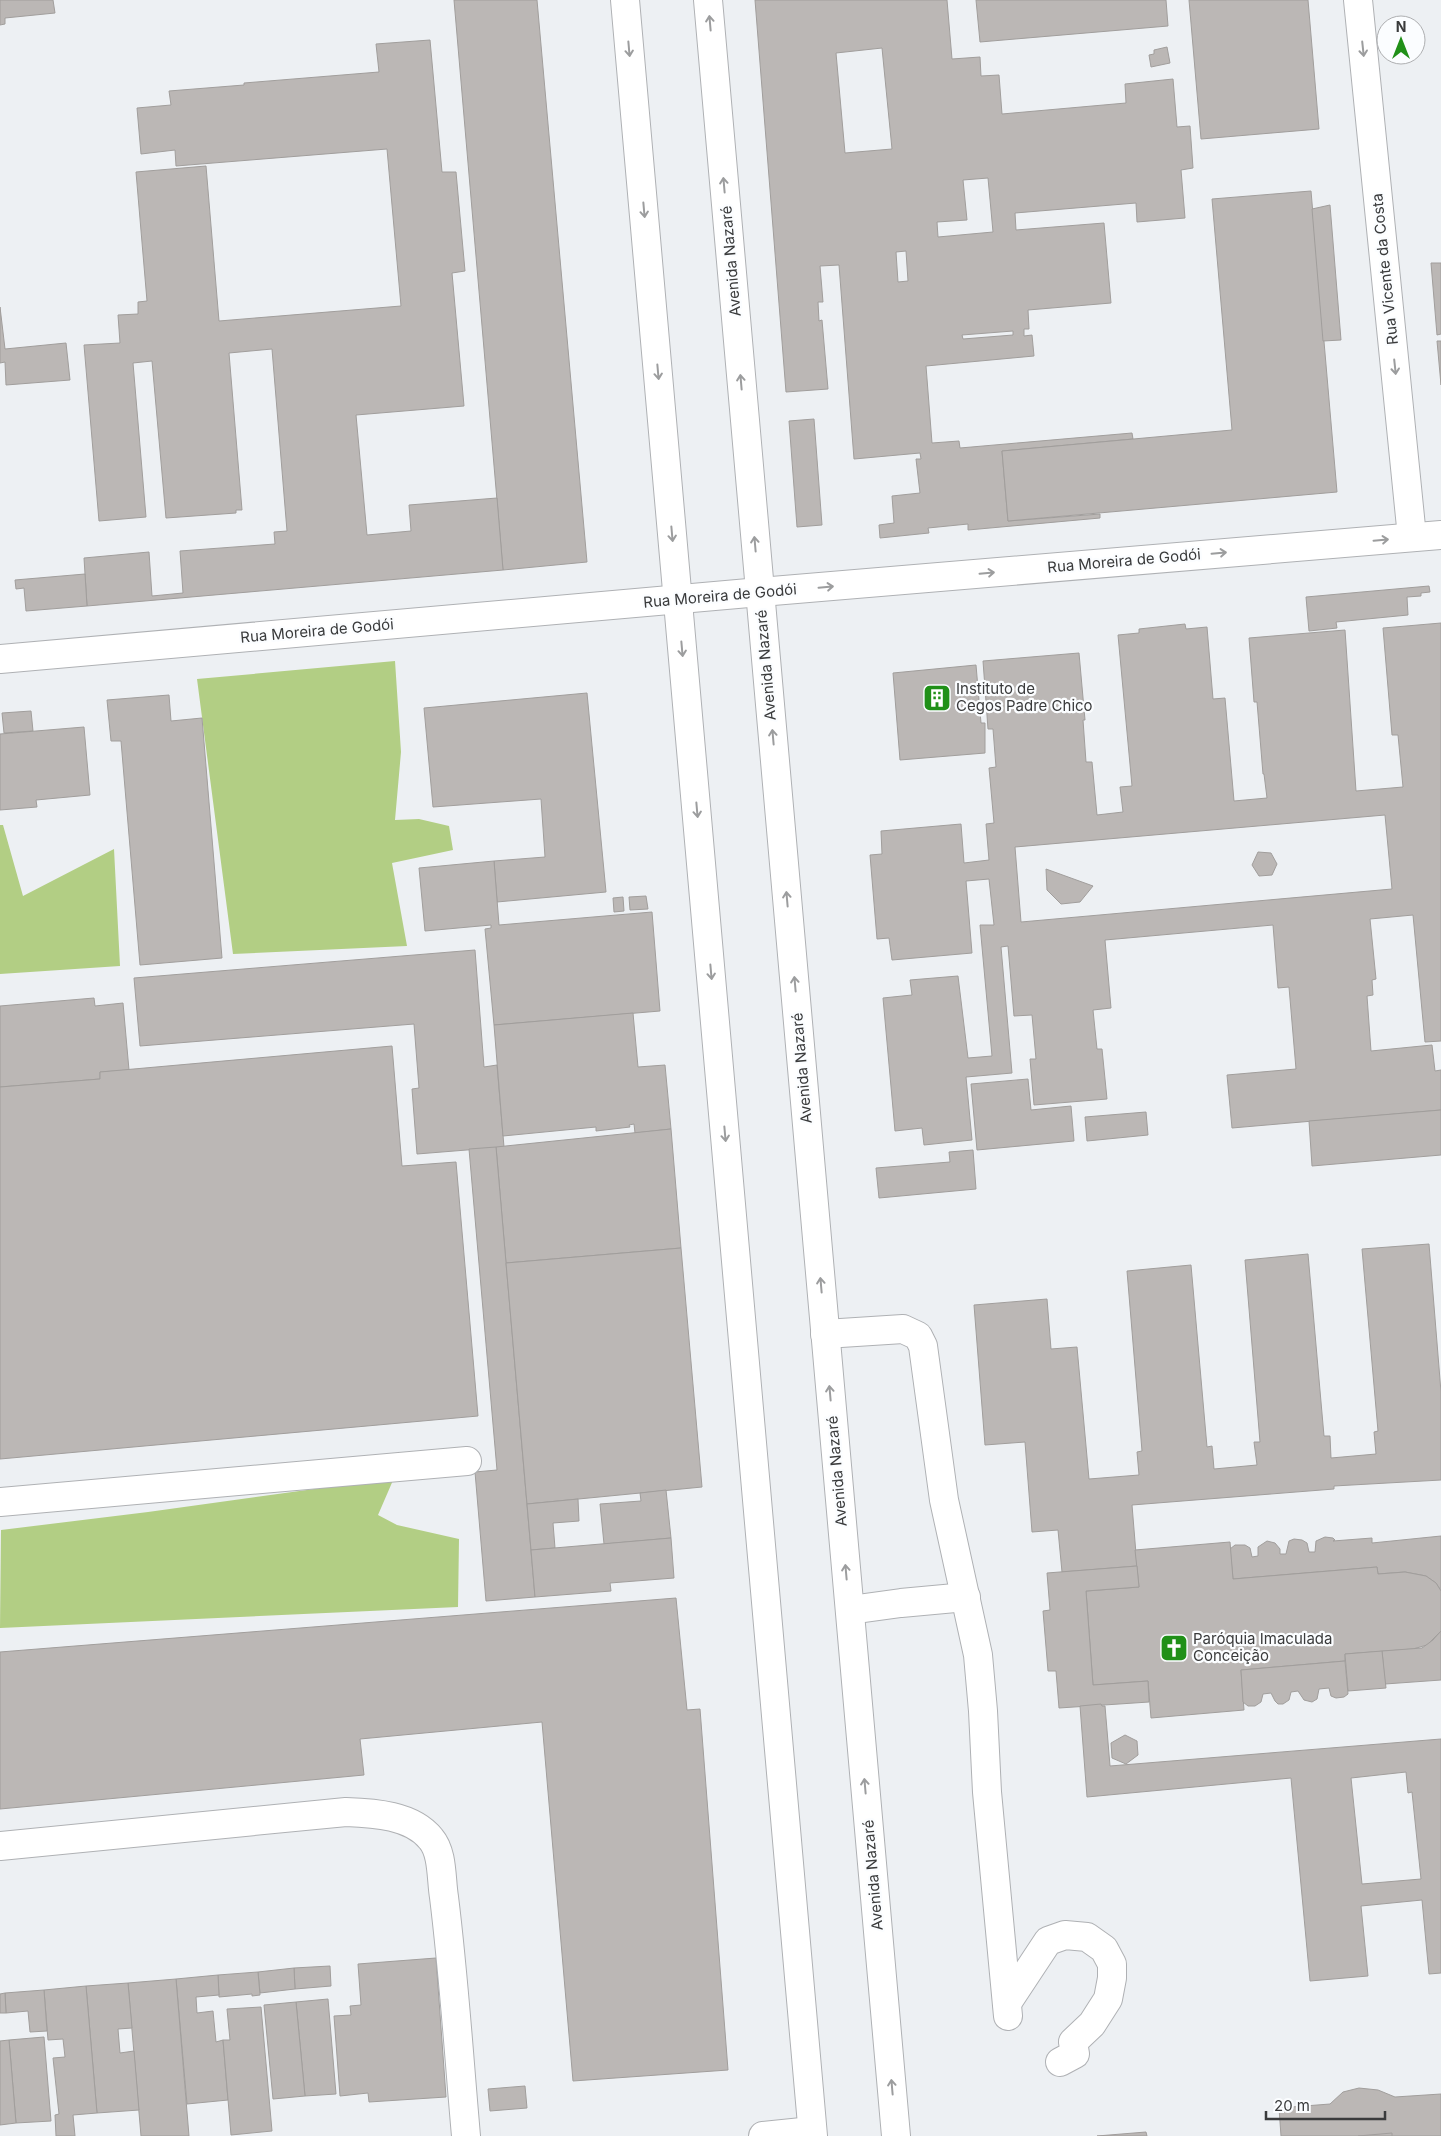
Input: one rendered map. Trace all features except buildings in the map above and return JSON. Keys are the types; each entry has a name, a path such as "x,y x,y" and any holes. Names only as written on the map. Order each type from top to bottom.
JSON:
{"main road":[{"path":"625,0 813,2134 764,2136"},
{"name":"Avenida Nazaré","path":"708,0 896,2136"},
{"name":"Rua Vicente da Costa","path":"1358,0 1412,537"},
{"name":"Rua Moreira de Godói","path":"0,659 760,592 1441,535"},
{"path":"825,1334 903,1329 918,1336 923,1346 944,1500 952,1544 966,1597 978,1655 982,1692 987,1792 1007,2010 1048,1941 1065,1935 1087,1937 1104,1949 1112,1964 1108,1999 1092,2024 1073,2042 1075,2054 1060,2062"},
{"path":"0,1502 467,1461"},
{"path":"850,1610 966,1597"},
{"path":"0,1846 346,1812 373,1813 389,1816 421,1830 432,1840 437,1848 447,1923 466,2136"}],"green space":[{"path":"395,661 401,752 395,820 419,819 449,826 453,850 392,863 407,946 233,954 197,679"},
{"path":"0,825 3,825 23,896 114,849 120,966 0,974"},
{"path":"394,1478 378,1515 397,1525 459,1539 458,1607 0,1628 1,1530"}],"place":[{"name":"Instituto de Cegos Padre Chico","path":"937,698"},
{"name":"Paróquia Imaculada Conceição","path":"1174,1648"}]}
